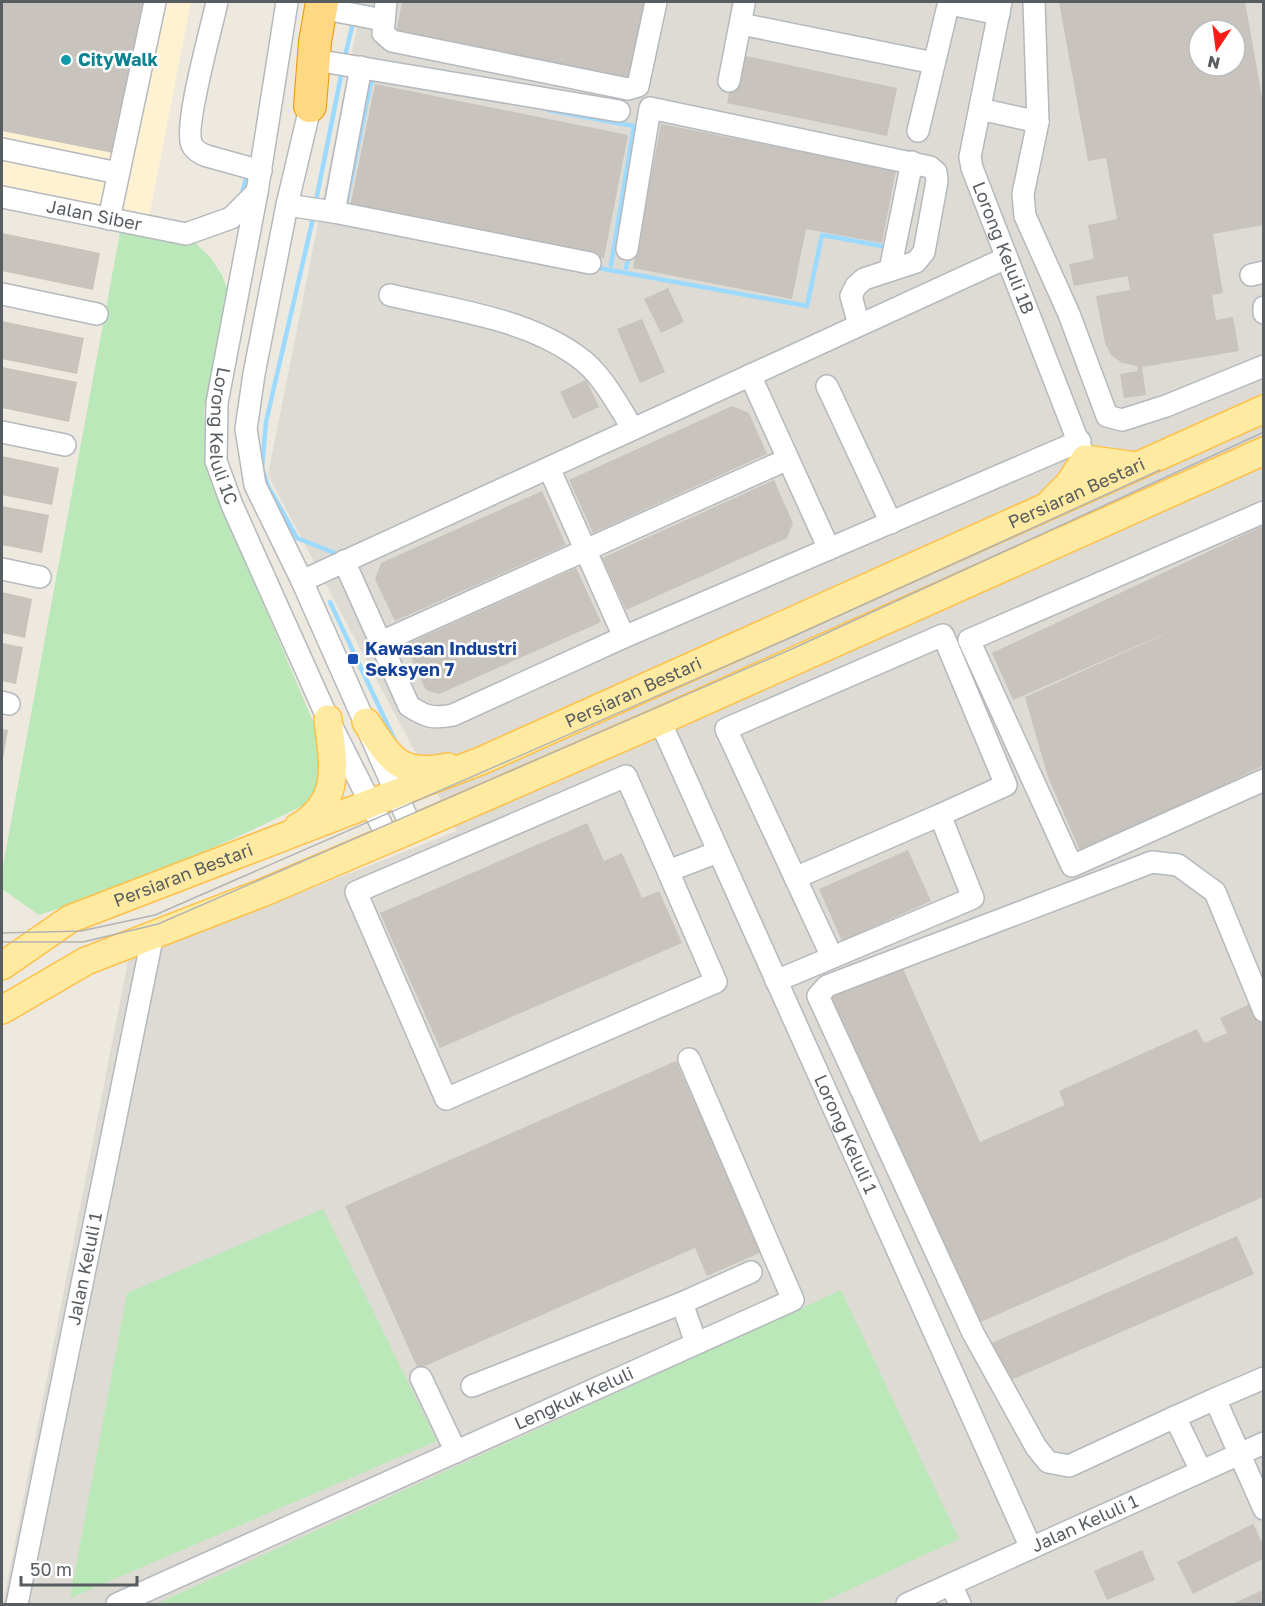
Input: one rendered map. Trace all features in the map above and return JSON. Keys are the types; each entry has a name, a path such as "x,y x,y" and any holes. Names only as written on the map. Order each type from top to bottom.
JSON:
{"highway":[{"path":"310,106 315,42 332,5"}],"main road":[{"name":"Persiaran Bestari","path":"2,966 70,919 483,760 1263,409"},
{"path":"1046,508 1069,484 1083,450 1137,466"},
{"name":"Persiaran Bestari","path":"2,1010 86,961 400,835 1263,452"},
{"path":"265,845 311,819 326,801 334,774 328,719"},
{"path":"366,722 389,756 405,767 432,770 483,760"}],"street":[{"path":"109,219 118,173 124,120 154,2"},
{"path":"217,2 190,124 192,145 199,153 261,171"},
{"name":"Lorong Keluli 1C","path":"287,2 261,171 217,403 216,461 232,505 328,719 371,805 400,835"},
{"path":"332,5 384,11 383,33 392,41 628,89 638,86 656,2"},
{"path":"1034,2 1038,122 1023,194 1025,216 1069,314 1107,416 1122,420 1166,406 1263,366"},
{"path":"918,131 948,6 950,4 1000,8"},
{"name":"Lorong Keluli 1C","path":"332,5 287,205 254,374 246,429 255,485 302,581 366,722 396,795 400,835"},
{"name":"Lorong Keluli 1B","path":"1000,8 970,157 972,168 1095,485"},
{"path":"729,81 742,14 934,63"},
{"path":"321,61 619,111"},
{"path":"334,212 361,67"},
{"path":"627,249 650,108 930,167 936,172 937,182 924,252 916,261 864,279 856,286 851,296 860,325"},
{"path":"980,109 1038,122"},
{"path":"2,149 118,173"},
{"path":"890,270 912,162"},
{"name":"Jalan Siber","path":"2,197 186,234 231,218 257,192"},
{"path":"287,205 334,212 590,262"},
{"path":"302,581 1006,258"},
{"path":"2,294 97,314"},
{"path":"390,296 502,321 546,339 579,357 600,379 633,429"},
{"path":"1263,307 1263,313"},
{"path":"750,375 830,549"},
{"path":"827,386 891,523"},
{"path":"2,432 65,445"},
{"path":"345,561 408,706 422,715 436,718 453,715 624,637 891,523 1083,450"},
{"path":"381,642 788,459"},
{"path":"549,468 624,637"},
{"path":"1263,512 969,640 1072,866 1263,780"},
{"path":"2,569 40,577"},
{"path":"795,878 1006,785 943,635 726,729 795,878 832,957"},
{"name":"Lorong Keluli 1","path":"660,721 1031,1548"},
{"path":"626,776 668,871 716,982 446,1099 356,892 626,776"},
{"path":"776,981 973,898 940,815"},
{"path":"668,871 718,852"},
{"path":"1263,1011 1215,892 1178,865 1152,862 827,986 818,996 973,1333 1036,1448 1048,1462 1069,1466 1263,1378"},
{"name":"Jalan Keluli 1","path":"17,1605 153,934"},
{"name":"Lengkuk Keluli","path":"117,1605 793,1300 689,1059"},
{"path":"877,1204 908,1192"},
{"path":"472,1386 682,1303 751,1272"},
{"path":"682,1303 696,1343"},
{"path":"421,1378 456,1452"},
{"path":"1215,1399 1263,1509"},
{"path":"1175,1417 1201,1472"},
{"name":"Jalan Keluli 1","path":"907,1605 1263,1443"},
{"path":"951,1585 960,1605"}],"shaded area":[{"path":"2,2 191,2 149,217 2,187"},
{"path":"362,2 1263,2 1263,1604 3,1604 128,961 457,831 268,475"}],"green space":[{"path":"121,227 193,241 210,257 222,275 228,291 204,410 206,458 228,519 324,748 324,768 312,801 177,863 109,891 39,915 2,889 2,871"},
{"path":"323,1209 437,1441 70,1598 127,1293"},
{"path":"841,1290 959,1539 818,1604 156,1604"}],"building":[{"name":"CityWalk","path":"2,2 143,2 113,153 2,131"},
{"path":"402,2 644,2 628,85 395,39"},
{"path":"1059,2 1245,2 1263,103 1263,225 1213,234 1223,293 1212,295 1216,320 1233,317 1239,351 1142,367 1146,395 1124,398 1120,374 1138,371 1137,366 1122,363 1111,355 1105,343 1096,296 1130,290 1128,276 1074,286 1069,264 1094,259 1088,225 1117,219 1106,158 1088,161"},
{"path":"737,54 897,88 887,136 727,103"},
{"path":"375,84 628,135 604,258 350,207"},
{"path":"661,124 896,170 882,243 806,229 792,299 633,268"},
{"path":"2,233 100,253 93,290 2,271"},
{"path":"668,288 684,322 661,333 644,299"},
{"path":"642,319 665,372 640,383 617,329"},
{"path":"2,321 84,338 77,374 2,359"},
{"path":"2,367 77,382 69,422 2,408"},
{"path":"586,380 599,407 573,419 560,392"},
{"path":"732,406 749,413 767,454 593,533 569,480"},
{"path":"2,456 59,468 52,505 2,495"},
{"path":"774,480 793,523 787,538 626,610 602,558"},
{"path":"542,491 566,545 395,621 375,579 381,563"},
{"path":"2,506 49,515 42,553 2,545"},
{"path":"1263,526 1263,766 1081,853 1048,777 1025,697 1187,624 1013,700 992,653"},
{"path":"576,568 601,622 439,694 426,690 405,645"},
{"path":"2,592 32,599 25,638 2,633"},
{"path":"2,643 23,647 16,684 2,681"},
{"path":"2,729 8,730 3,759 2,759"},
{"path":"587,823 604,861 622,853 642,898 659,891 682,943 440,1048 380,913"},
{"path":"908,850 931,901 842,941 819,889"},
{"path":"900,962 980,1142 1065,1105 1059,1091 1197,1029 1204,1043 1227,1033 1220,1018 1263,998 1263,1197 974,1325 825,995"},
{"path":"676,1061 762,1252 707,1276 695,1248 418,1369 345,1206"},
{"path":"1237,1236 1254,1274 1002,1384 985,1346"},
{"path":"1253,1524 1263,1544 1263,1559 1193,1594 1177,1562"},
{"path":"1142,1550 1155,1580 1107,1600 1094,1571"},
{"path":"1263,1590 1263,1604 1232,1604"}],"waterway":[{"path":"345,56 353,23"},
{"path":"316,201 342,71"},
{"path":"345,209 370,86 375,77"},
{"path":"548,110 634,126 611,265"},
{"path":"241,197 247,174"},
{"path":"314,214 266,422 262,468 268,486 297,538 337,554"},
{"path":"593,267 807,306 822,235 887,247"},
{"path":"626,268 629,255"},
{"path":"330,602 396,743"}],"tram line":[{"path":"2,942 83,942 158,924 794,648 1264,432"},
{"path":"2,933 81,931 155,915 792,637 1160,470"}],"place":[{"name":"CityWalk","path":"66,60"},
{"name":"Kawasan Industri Seksyen 7","path":"353,659"}]}
